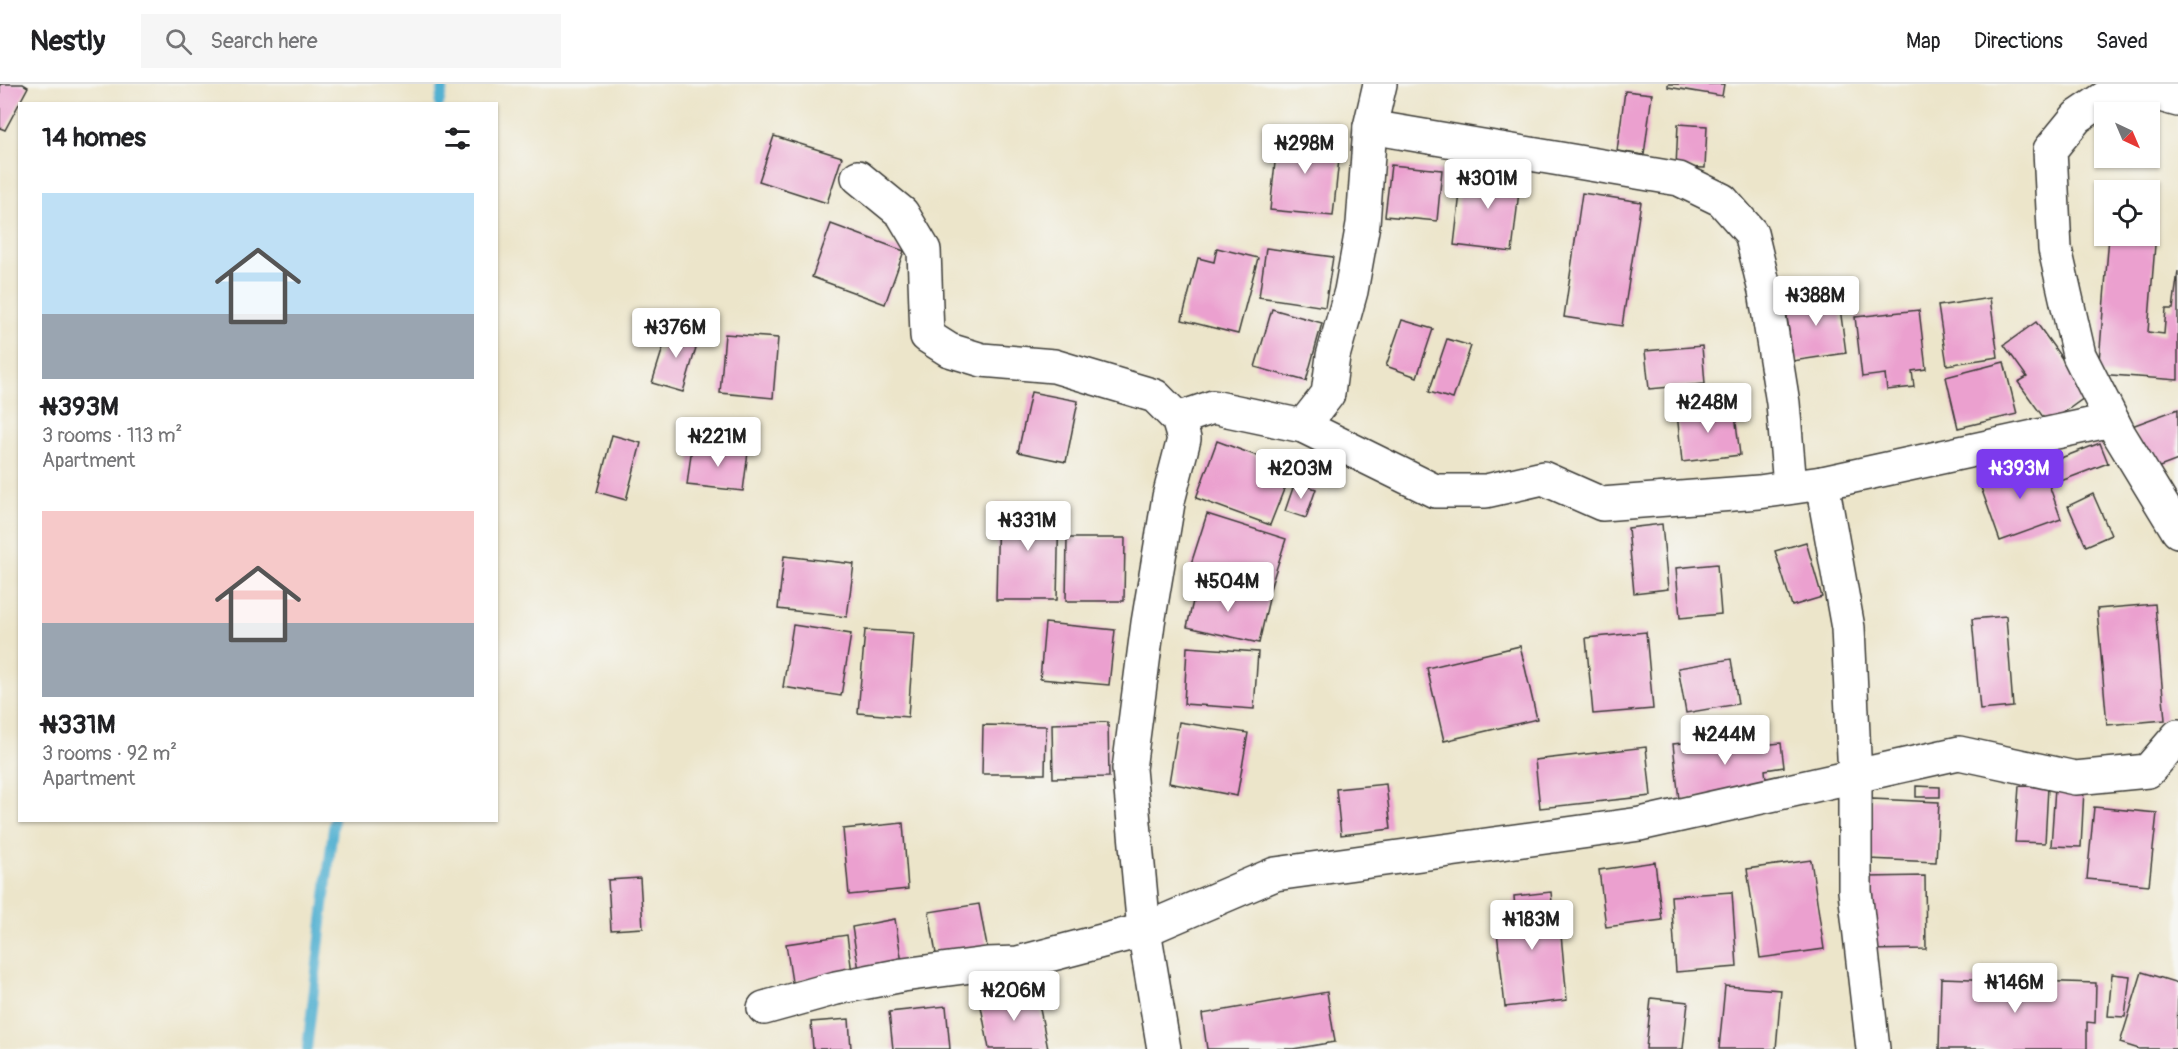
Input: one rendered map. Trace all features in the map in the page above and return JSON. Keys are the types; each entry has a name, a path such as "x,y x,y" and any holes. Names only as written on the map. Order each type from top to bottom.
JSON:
{"street":[{"path":"1303,426 1328,394 1333,356 1351,291 1363,224 1370,127 1380,84"},
{"path":"2178,100 2122,85 2077,117 2050,150 2055,249 2079,355 2112,420 2178,531"},
{"path":"1370,127 1679,179 1722,200 1751,233 1765,291 1783,403 1848,628 1854,777 1855,891 1873,1049"},
{"path":"858,177 902,213 924,250 924,309 927,336 949,350 982,360 1054,366 1155,396 1178,419 1184,439 1169,497 1159,554 1129,770 1144,930 1164,1049"},
{"path":"1178,419 1213,407 1303,426 1435,491 1486,491 1543,478 1602,504 1759,492 1806,485 2112,420"},
{"path":"764,1008 836,987 903,975 987,964 1018,963 1144,930 1275,874 1640,824 1959,753 2075,778 2148,771 2178,736"}],"building":[{"path":"0,84 23,84 28,87 5,130 0,128"},
{"path":"1668,84 1724,84 1722,96 1668,87"},
{"path":"1625,91 1652,94 1644,155 1617,151"},
{"path":"1678,124 1707,126 1705,168 1676,167"},
{"path":"1278,134 1341,140 1333,216 1270,210"},
{"path":"774,136 842,157 827,203 759,181"},
{"path":"1391,165 1442,170 1437,221 1385,216"},
{"path":"1463,167 1521,174 1512,252 1454,245"},
{"path":"1582,193 1641,202 1622,326 1564,317"},
{"path":"831,224 904,251 885,304 812,277"},
{"path":"2108,246 2155,246 2148,332 2164,334 2166,309 2173,309 2178,271 2178,380 2098,374"},
{"path":"1217,248 1258,258 1238,334 1182,320 1198,258 1214,262"},
{"path":"1266,248 1333,257 1325,307 1259,297"},
{"path":"1838,293 1846,353 1793,361 1785,302"},
{"path":"1990,298 1998,357 1947,365 1938,306"},
{"path":"1272,309 1322,323 1306,381 1255,367"},
{"path":"1919,310 1926,369 1912,371 1914,387 1887,390 1885,374 1862,377 1855,317"},
{"path":"1402,320 1433,329 1417,377 1386,366"},
{"path":"2036,322 2088,395 2048,424 2018,382 2027,377 2004,345"},
{"path":"670,325 700,334 683,392 652,383"},
{"path":"725,334 778,338 773,398 720,393"},
{"path":"1447,339 1471,346 1453,399 1429,392"},
{"path":"1702,346 1705,384 1649,389 1645,351"},
{"path":"2004,362 2017,414 1958,428 1946,377"},
{"path":"1031,392 1078,401 1066,462 1018,452"},
{"path":"1734,407 1740,455 1682,462 1677,413"},
{"path":"2178,409 2178,460 2149,471 2132,426"},
{"path":"612,435 641,443 626,500 597,492"},
{"path":"1217,441 1292,469 1270,525 1196,498"},
{"path":"2100,443 2108,463 2061,481 2053,461"},
{"path":"692,446 748,452 743,491 687,485"},
{"path":"2040,459 2061,519 2000,541 1979,482"},
{"path":"1295,482 1316,489 1306,518 1285,511"},
{"path":"2093,494 2111,535 2086,546 2068,506"},
{"path":"998,503 1059,503 1057,600 996,600"},
{"path":"1207,514 1286,539 1269,592 1190,567"},
{"path":"1662,524 1668,589 1634,593 1628,528"},
{"path":"1067,538 1125,538 1124,601 1066,601"},
{"path":"1806,542 1822,597 1792,606 1775,551"},
{"path":"784,556 854,564 847,617 778,609"},
{"path":"1717,564 1721,614 1680,618 1676,568"},
{"path":"1197,584 1269,599 1259,643 1187,627"},
{"path":"2155,604 2165,720 2107,725 2097,609"},
{"path":"2006,616 2013,707 1980,710 1972,619"},
{"path":"1045,623 1115,630 1109,685 1040,679"},
{"path":"793,625 851,634 841,696 783,687"},
{"path":"865,630 914,633 908,717 858,713"},
{"path":"1646,632 1653,709 1593,714 1586,638"},
{"path":"1520,646 1537,719 1444,741 1427,668"},
{"path":"1187,647 1258,652 1254,709 1184,704"},
{"path":"1731,659 1738,704 1686,713 1678,668"},
{"path":"1108,722 1109,777 1053,778 1052,724"},
{"path":"1179,722 1248,733 1237,796 1169,783"},
{"path":"983,725 1046,726 1045,774 982,774"},
{"path":"1761,735 1762,745 1781,743 1784,767 1765,770 1767,790 1679,800 1673,744"},
{"path":"1646,747 1651,796 1540,808 1535,760"},
{"path":"1386,784 1391,829 1341,835 1336,789"},
{"path":"1916,786 1940,787 1940,797 1916,797"},
{"path":"2019,786 2048,787 2045,843 2015,842"},
{"path":"2055,788 2084,789 2081,847 2051,846"},
{"path":"1872,799 1939,802 1936,862 1869,859"},
{"path":"2094,807 2157,813 2149,885 2087,879"},
{"path":"903,823 908,889 849,895 843,829"},
{"path":"1811,860 1824,949 1760,958 1747,869"},
{"path":"1655,862 1662,920 1606,927 1599,870"},
{"path":"1925,876 1926,949 1867,950 1866,877"},
{"path":"640,878 643,928 611,930 608,880"},
{"path":"1551,892 1552,903 1558,902 1567,1000 1505,1007 1495,912 1515,910 1514,896"},
{"path":"1732,892 1737,967 1676,972 1671,896"},
{"path":"979,904 988,952 937,960 929,912"},
{"path":"895,919 902,963 859,970 852,927"},
{"path":"847,935 852,973 792,982 786,944"},
{"path":"2142,972 2178,983 2177,1049 2139,1049 2120,1043"},
{"path":"2112,974 2130,976 2125,1017 2108,1016"},
{"path":"1941,978 2096,983 2095,1023 2087,1022 2087,1049 1939,1049"},
{"path":"1725,986 1781,990 1776,1049 1719,1049"},
{"path":"1036,989 1048,1049 989,1049 980,1001"},
{"path":"1327,992 1335,1042 1293,1049 1207,1049 1202,1014"},
{"path":"1651,998 1688,1002 1683,1049 1646,1049"},
{"path":"946,1006 950,1049 893,1049 889,1012"},
{"path":"849,1019 851,1049 813,1049 811,1022"}],"waterway":[{"path":"440,102 444,84"},
{"path":"307,1049 334,822"}]}
